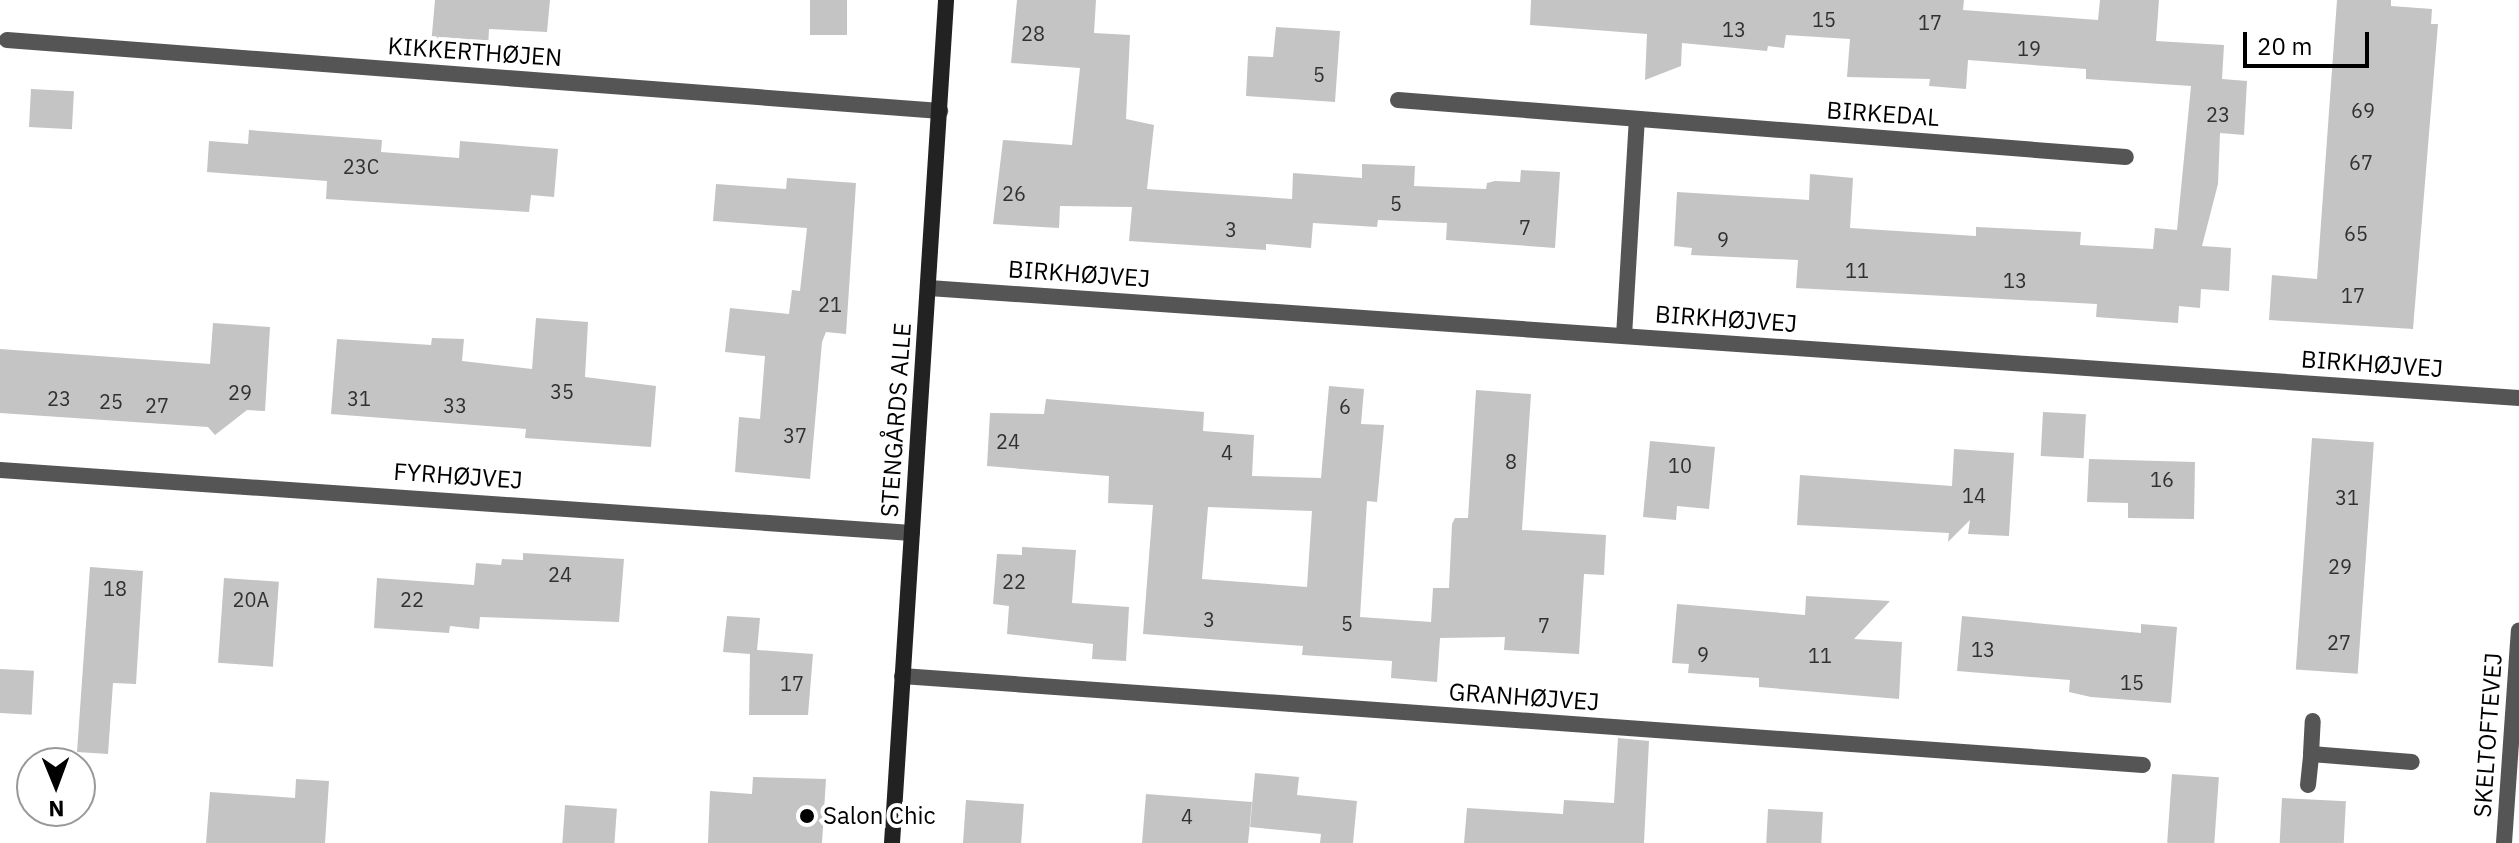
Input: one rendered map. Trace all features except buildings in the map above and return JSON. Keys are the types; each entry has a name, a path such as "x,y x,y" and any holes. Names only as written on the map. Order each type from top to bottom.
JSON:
{"street":[{"name":"STENGÅRDS ALLE","path":"892,843 946,0"},
{"name":"KIKKERTHØJEN","path":"7,40 940,111"},
{"name":"BIRKEDAL","path":"1398,100 2126,157"},
{"path":"1624,336 1637,119"},
{"name":"BIRKHØJVEJ","path":"929,288 2519,398"},
{"name":"FYRHØJVEJ","path":"0,470 912,533"},
{"name":"SKELTOFTEVEJ","path":"2504,843 2519,631"},
{"name":"GRANHØJVEJ","path":"902,676 2143,765"},
{"path":"2308,785 2313,721"},
{"path":"2311,754 2412,762"}],"place":[{"name":"Salon Chic","path":"807,816"}]}
